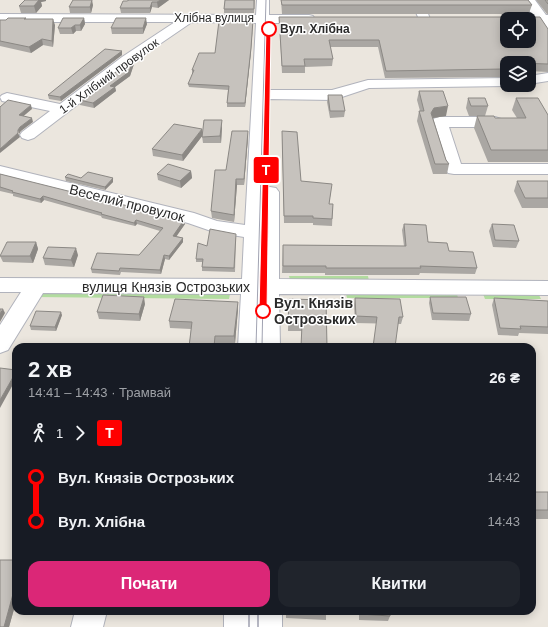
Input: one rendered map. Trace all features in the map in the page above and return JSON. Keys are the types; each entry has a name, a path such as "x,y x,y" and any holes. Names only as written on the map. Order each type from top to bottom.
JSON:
{"street":[{"path":"251,343 260,287 267,19 263,0"},
{"path":"267,19 272,0"},
{"path":"417,0 424,19"},
{"path":"529,0 536,13 546,21"},
{"path":"3,18 21,5"},
{"name":"Хлібна вулиця","path":"3,18 321,19"},
{"name":"1-й Хлібний провулок","path":"28,135 127,60 190,18"},
{"path":"408,19 437,19"},
{"path":"497,19 546,21"},
{"path":"536,79 548,77"},
{"path":"266,94 333,95 368,84 500,82"},
{"path":"266,94 254,233 267,343"},
{"path":"7,98 63,109"},
{"path":"494,119 439,122 454,169 548,169"},
{"name":"Веселий провулок","path":"0,171 194,219 214,226 254,233"},
{"name":"вулиця Князів Острозьких","path":"0,285 548,288"},
{"path":"0,344 36,286"},
{"path":"87,627 90,615"},
{"path":"240,615 240,627"},
{"path":"266,615 266,627"}],"green space":[{"path":"289,276 368,276 369,281 290,280"},
{"path":"35,292 230,294 229,299 33,297"},
{"path":"346,294 457,294 458,298 347,298"},
{"path":"483,294 539,295 541,299 485,299"}],"building":[{"path":"25,0 39,0 34,6 19,6"},
{"path":"73,0 92,0 90,7 69,7"},
{"path":"161,0 152,2 150,8 120,8 123,1"},
{"path":"225,0 254,0 254,9 224,9"},
{"path":"281,0 528,0 532,5 282,5"},
{"path":"279,17 500,17 500,48 536,48 536,17 540,17 548,29 548,64 536,64 536,56 500,56 500,69 386,71 379,40 329,40 333,59 304,59 305,66 282,66"},
{"path":"8,18 53,19 52,41 42,39 29,47 0,41 0,20 6,20"},
{"path":"63,18 84,18 80,25 75,25 71,28 58,28"},
{"path":"116,18 146,18 143,28 111,28"},
{"path":"253,20 245,103 227,103 229,86 188,84 199,53 215,53 219,21"},
{"path":"105,49 122,51 60,97 48,95 89,62"},
{"path":"133,59 129,72 110,86 115,87 93,103 79,100"},
{"path":"419,91 443,91 448,106 434,108 431,113 446,160 449,164 435,164 419,111 424,111"},
{"path":"328,95 342,95 345,111 330,111"},
{"path":"468,98 485,98 488,106 471,106"},
{"path":"516,98 538,98 548,115 548,150 491,150 477,116 494,116 495,118 526,118"},
{"path":"8,100 31,105 19,115 32,118 20,127 18,133 0,149 0,107"},
{"path":"204,120 222,120 220,136 202,137"},
{"path":"174,124 202,129 182,155 152,149"},
{"path":"232,131 248,131 244,179 236,179 234,215 211,211 215,170 226,170"},
{"path":"282,131 297,132 301,181 332,184 329,204 333,204 332,219 313,218 313,216 284,216"},
{"path":"168,164 191,171 180,181 157,174"},
{"path":"88,172 113,178 105,187 65,177 68,174 81,178"},
{"path":"0,174 184,220 173,236 183,238 169,256 164,255 160,270 120,268 119,271 91,269 97,253 139,255 163,228 136,220 134,223 43,196 40,199 12,192 13,191 0,187"},
{"path":"517,181 548,181 548,198 525,198"},
{"path":"404,224 426,225 428,242 447,243 449,251 473,252 477,268 420,266 421,268 326,268 326,266 283,266 283,245 406,246"},
{"path":"492,224 514,225 519,241 495,240"},
{"path":"210,229 236,234 234,268 202,267 203,259 196,259 198,243 207,246"},
{"path":"7,242 36,242 30,256 0,256"},
{"path":"48,247 76,248 71,260 43,258"},
{"path":"103,295 144,297 139,314 97,312"},
{"path":"430,297 466,297 471,314 433,313"},
{"path":"355,298 400,299 403,317 399,317 396,343 374,343 377,317 356,316"},
{"path":"494,298 548,301 548,327 520,326 521,329 500,328"},
{"path":"175,299 238,302 234,336 215,336 214,343 189,343 192,322 169,321"},
{"path":"289,299 326,300 327,343 301,343 302,324 288,324"},
{"path":"36,311 61,312 55,327 30,326"},
{"path":"0,368 12,370 12,379 0,400"},
{"path":"536,492 548,492 548,510 536,510"},
{"path":"0,560 12,560 12,598 4,627 0,627"}],"tram line":[{"path":"256,343 266,0"},
{"name":"Т","path":"263,311 269,29"},
{"path":"262,343 263,297"},
{"path":"249,615 249,627"},
{"path":"258,615 258,627"}],"place":[{"name":"Вул. Хлібна","path":"269,29"},
{"name":"Вул. Князів Острозьких","path":"263,311"}]}
